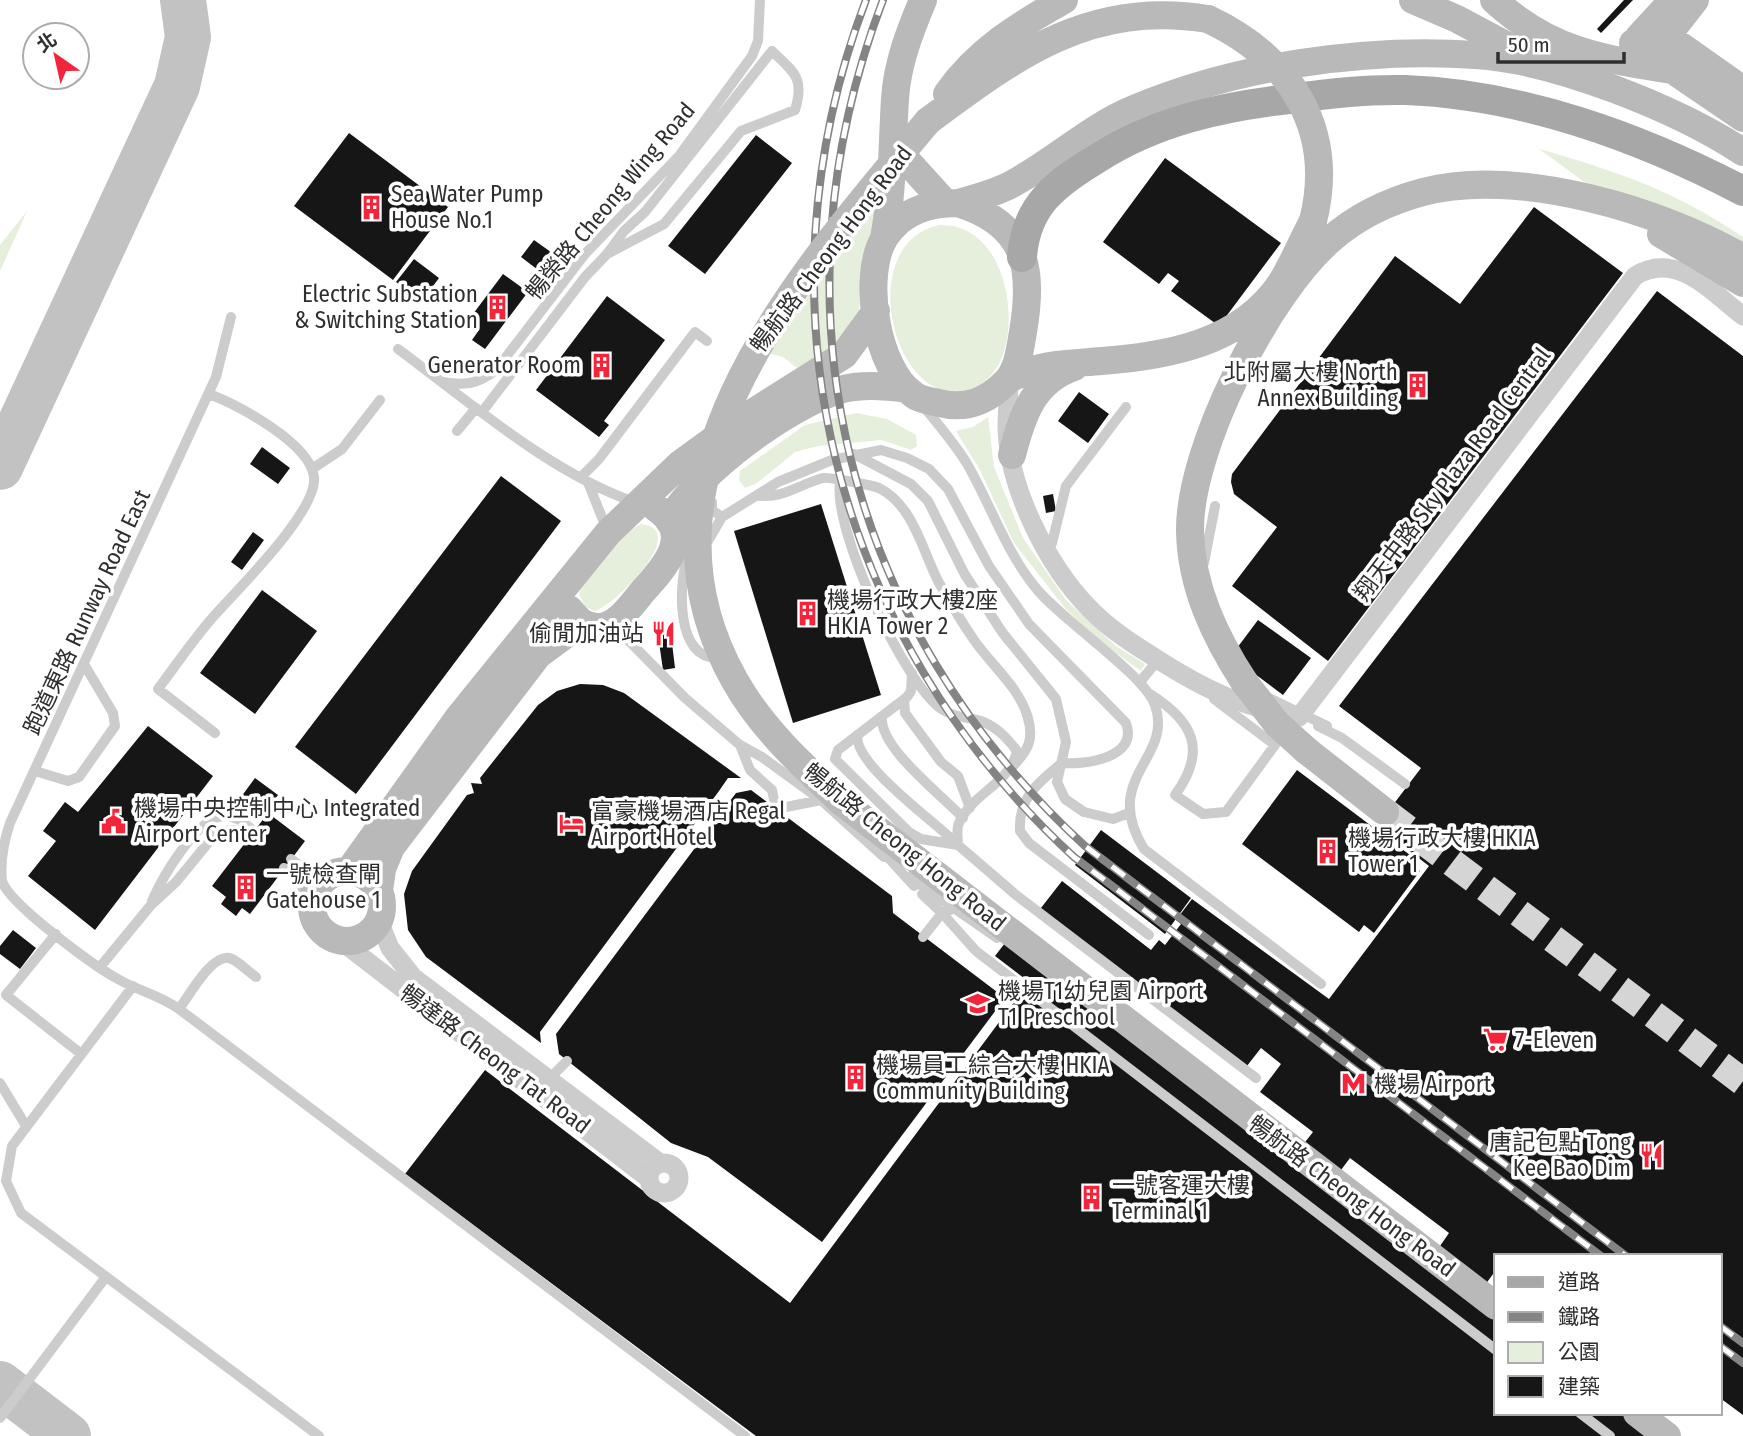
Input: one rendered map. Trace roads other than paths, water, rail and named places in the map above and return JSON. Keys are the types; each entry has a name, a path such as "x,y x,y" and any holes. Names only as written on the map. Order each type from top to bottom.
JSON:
{"main road":[{"path":"1022,257 1026,230 1033,213 1061,183 1083,167 1142,134 1178,120 1252,103 1376,90 1470,96 1547,113 1688,165 1743,191"}],"street":[{"path":"911,393 898,380 884,354 876,311 875,272 890,205 895,97 901,60 923,0"},
{"path":"965,83 1007,33 1064,0"},
{"path":"1413,0 1457,19 1553,71"},
{"path":"1494,0 1536,33 1557,44 1592,54 1650,49 1743,90"},
{"path":"1650,49 1672,0"},
{"path":"1650,49 1695,0"},
{"path":"640,501 670,521 689,491 721,478 789,415 827,395 858,387 911,393 950,406 964,406 981,401 1009,379 1025,371 1058,363 1170,354 1215,338 1239,323 1280,284 1313,221 1320,194 1320,166 1307,112 1277,66 1256,47 1208,19 1154,9 1116,12 1091,18 1034,44 965,83"},
{"path":"1650,49 1743,118"},
{"path":"884,238 911,211 951,203 1011,184 1130,110 1209,83 1356,57 1478,55 1553,71 1660,109 1743,152"},
{"name":"暢航路 Cheong Hong Road","path":"965,83 928,121 864,198 758,344 722,417 703,489 699,551 701,577 721,653 755,711 804,767 877,831 1036,958 1494,1304"},
{"path":"895,135 906,161 951,203 986,211 999,221 1009,231 1022,257 1027,298 1021,344 1009,379 1007,428 1024,501 1047,550 1089,608 1125,639 1195,684 1256,708 1298,717"},
{"path":"1688,165 1743,206"},
{"path":"1384,806 1307,751 1277,724 1245,683 1219,640 1203,598 1190,531 1193,492 1202,454 1218,414 1269,317 1301,271 1329,240 1356,220 1384,205 1456,184 1495,183 1537,188 1618,207 1685,228 1743,258"},
{"path":"1618,207 1743,283"},
{"name":"翔天中路 Sky Plaza Road Central","path":"1298,717 1635,276 1656,266 1679,269 1743,316"},
{"path":"312,907 317,888 340,873 378,828 564,584 608,533 680,464 735,424 844,355 876,311"},
{"path":"1012,454 1020,422 1035,393 1065,370 1087,362"},
{"name":"暢達路 Cheong Tat Road","path":"312,907 324,932 341,941 654,1171 548,1080 412,977 390,948 379,920 382,911 379,891 382,869 391,847 538,655 590,625 617,620 664,568 675,540 670,521"},
{"path":"564,584 566,604 590,625"},
{"path":"340,873 361,874 379,891"},
{"path":"341,941 359,939 379,920"},
{"path":"1640,1415 1667,1436"}],"lane":[{"name":"暢榮路 Cheong Wing Road","path":"443,382 470,384 483,380 496,370 585,254 679,156 752,56 758,41 760,0"},
{"path":"457,432 479,410 624,231 645,212 772,51 797,74 800,94 795,110 741,131 664,224 607,254"},
{"name":"跑道東路 Runway Road East","path":"231,317 209,394 5,838 0,867 1,882 11,899 100,967 133,986 159,995 179,1009 745,1436"},
{"path":"580,478 599,459 695,332 707,341"},
{"path":"398,349 479,410 589,485 640,501"},
{"path":"911,393 966,462 1012,553 1034,586 1071,624 1150,693 1181,715 1188,727 1192,757 1175,795 1203,814 1226,812 1275,745 1296,739 1315,749 1384,806"},
{"path":"209,394 247,411 303,454 312,469 314,486 304,507 246,585 212,618 158,689 215,733"},
{"path":"312,469 342,449 380,400"},
{"path":"1047,550 1052,543 1066,486 1126,407"},
{"path":"721,478 687,558 684,628 693,646 704,655 718,659 727,654 730,645 712,591 707,559 708,539 722,517 757,495 823,463 881,450 907,458 929,469 948,489 989,566 1030,624 1065,664 1122,715 1129,731 1124,744 1101,761 1086,765 1062,763 1037,783 1022,804 1020,831 1030,843 1149,934"},
{"path":"854,454 911,484 928,501 976,593 1002,632 1056,699 1066,742 1057,782 1065,799 1084,812 1113,819 1129,813"},
{"path":"757,495 774,497 824,478 841,482 864,482 882,490 907,513 938,580 975,640 1022,700 1028,718 1029,749 970,808 958,824 958,845"},
{"path":"841,482 838,498 863,578 912,673 940,708 956,716 982,722 1003,733 1017,751 1014,766"},
{"path":"589,485 608,533"},
{"path":"711,504 716,515 722,517"},
{"path":"1203,598 1204,563 1215,506"},
{"path":"590,625 628,640 685,698 740,745 762,757 821,800 873,849 930,893 1036,958"},
{"path":"1140,682 1158,660"},
{"path":"35,771 68,781 79,777 116,726 113,713 84,664"},
{"path":"912,673 911,691 904,700 838,750 835,759 908,832 921,839 958,845"},
{"path":"1245,683 1348,738 1406,782 1342,738 1298,717"},
{"path":"1195,684 1275,745"},
{"path":"1150,693 1158,727 1150,753 1132,784 1129,813 1135,833 1144,849 1321,984"},
{"path":"904,700 905,713 941,762 958,776 970,808"},
{"path":"882,716 883,733 890,742 963,818"},
{"path":"857,735 860,752 886,781 1016,895 1256,1078"},
{"path":"740,745 750,770 772,790 776,809 821,800"},
{"path":"804,767 976,951 1494,1348"},
{"path":"350,807 378,828"},
{"path":"100,967 217,832 234,830 250,835"},
{"path":"312,907 287,863 305,870 340,873"},
{"path":"914,886 932,923"},
{"path":"923,937 942,913 955,908 965,911 1036,958"},
{"path":"56,933 6,995 80,1054"},
{"path":"179,1009 212,964 222,958 231,958 256,978"},
{"path":"133,986 12,1146 5,1181 11,1199 20,1213 319,1436"},
{"path":"548,1080 567,1060"},
{"path":"0,1083 26,1126"},
{"path":"0,1418 105,1278"},
{"path":"1583,1415 1610,1436"}],"tunnel":[{"path":"1385,812 1743,1082"}],"railway":[{"path":"866,0 832,116 815,232 817,348 836,461 872,570 924,673 991,769 1074,857 1598,1254"},
{"path":"883,0 848,115 831,230 832,344 850,455 884,562 935,664 1002,759 1085,846 1623,1254"},
{"path":"1722,1327 1743,1343"},
{"path":"1722,1347 1743,1363"}],"place":[{"name":"Sea Water Pump House No.1","path":"371,207"},
{"name":"Electric Substation & Switching Station","path":"498,307"},
{"name":"Generator Room","path":"601,365"},
{"name":"北附屬大樓 North Annex Building","path":"1418,385"},
{"name":"機場行政大樓2座 HKIA Tower 2","path":"807,613"},
{"name":"偷閒加油站","path":"664,633"},
{"name":"機場中央控制中心 Integrated Airport Center","path":"114,821"},
{"name":"富豪機場酒店 Regal Airport Hotel","path":"571,824"},
{"name":"機場行政大樓 HKIA Tower 1","path":"1328,851"},
{"name":"一號檢查閘 Gatehouse 1","path":"246,887"},
{"name":"機場T1幼兒園 Airport T1 Preschool","path":"978,1004"},
{"name":"7-Eleven","path":"1495,1040"},
{"name":"機場員工綜合大樓 HKIA Community Building","path":"856,1078"},
{"name":"機場 Airport","path":"1354,1084"},
{"name":"唐記包點 Tong Kee Bao Dim","path":"1651,1155"},
{"name":"一號客運大樓 Terminal 1","path":"1092,1198"}]}
